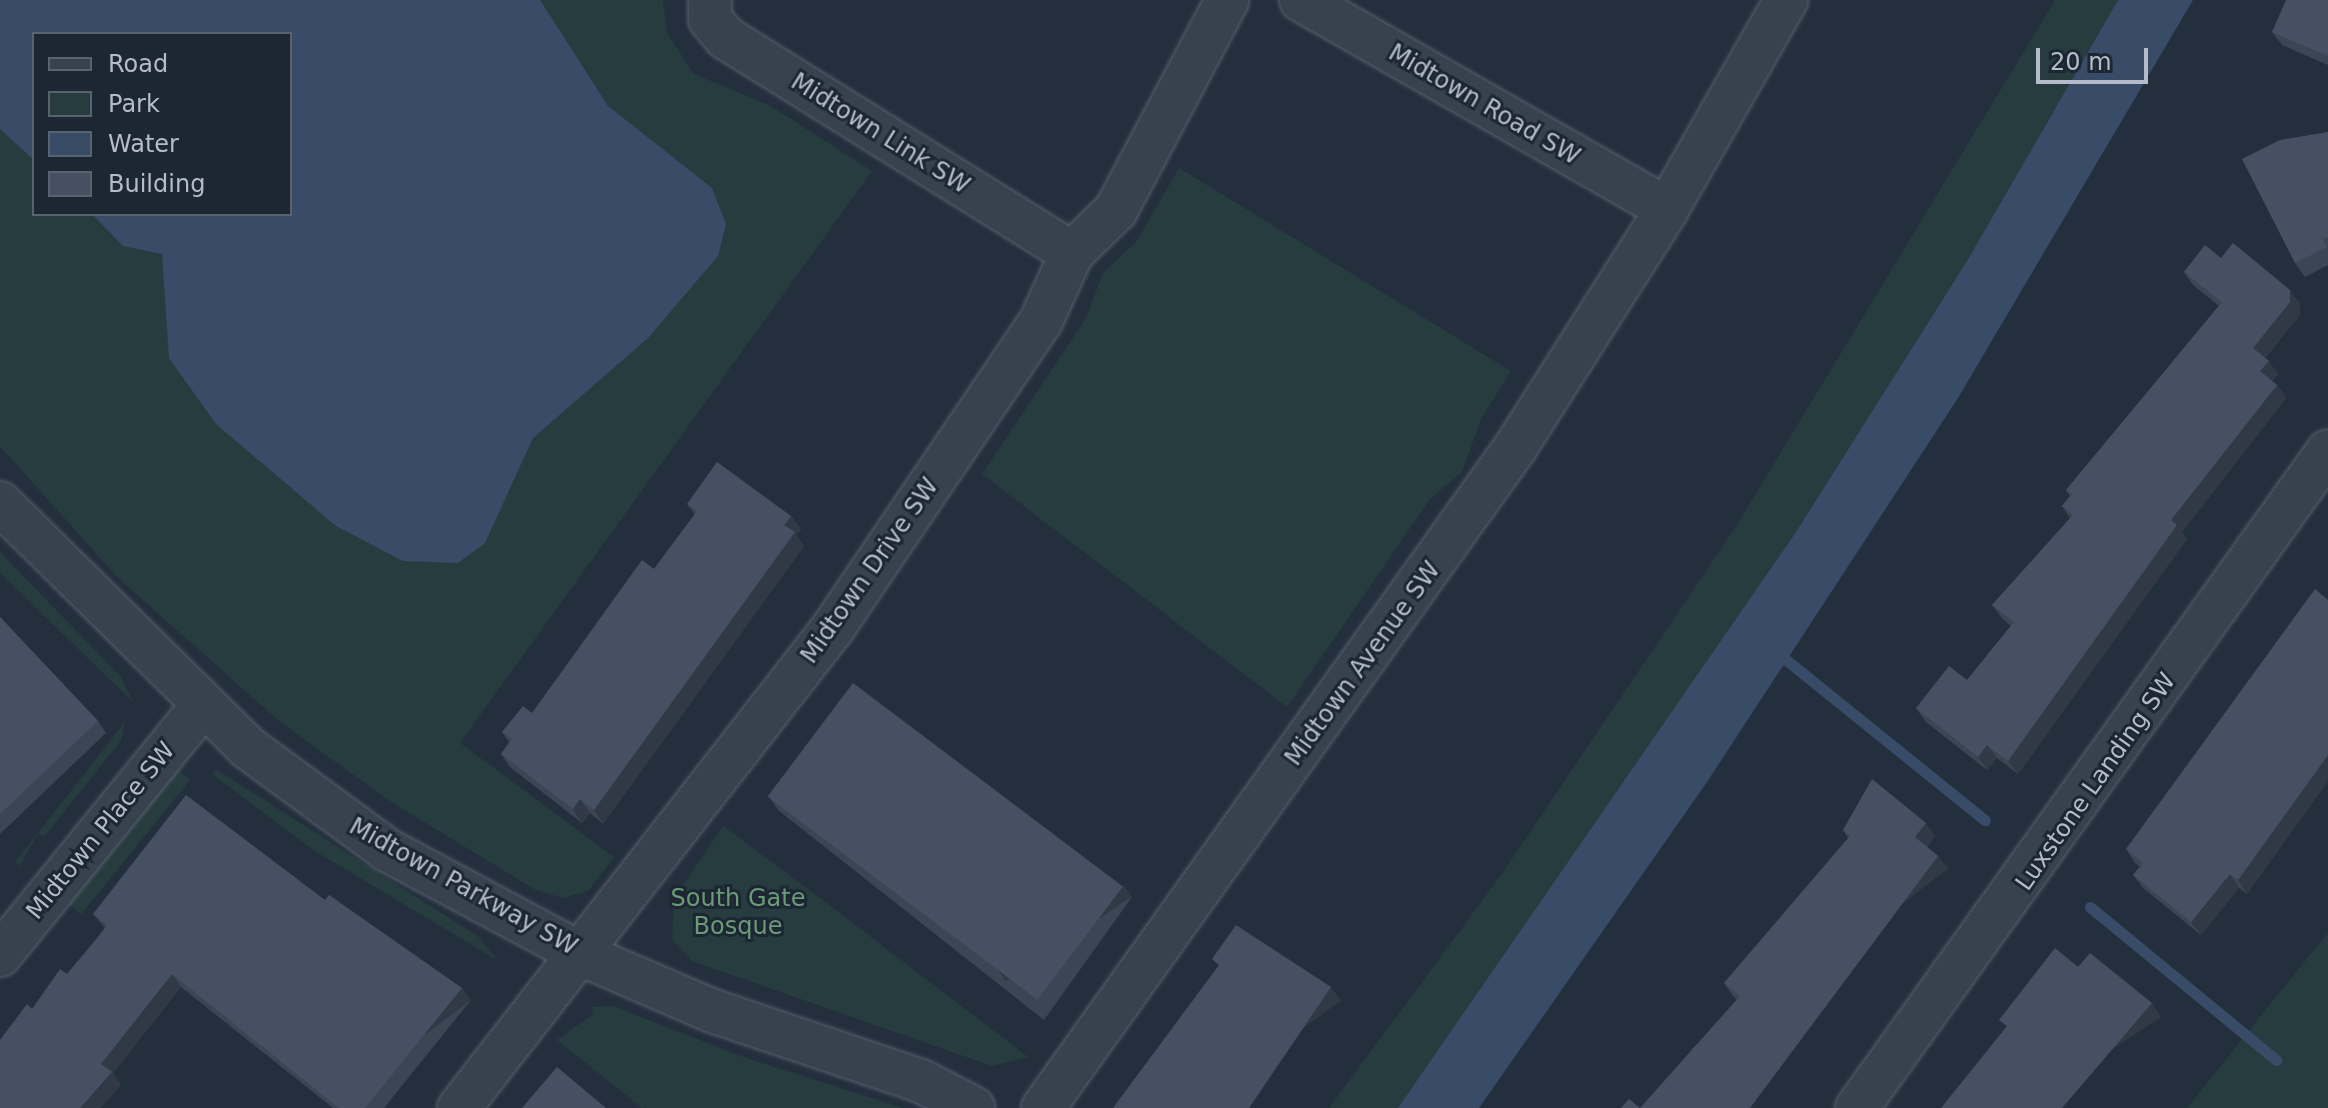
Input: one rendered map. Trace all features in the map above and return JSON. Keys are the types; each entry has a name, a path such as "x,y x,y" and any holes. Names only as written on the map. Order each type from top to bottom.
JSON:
{"street":[{"name":"Midtown Link SW","path":"710,0 710,19 726,38 1072,253"},
{"name":"Midtown Drive SW","path":"459,1108 583,955 833,628 1041,321 1072,253 1116,210 1227,0"},
{"name":"Midtown Road SW","path":"1301,0 1667,209"},
{"name":"Midtown Avenue SW","path":"1043,1108 1424,582 1667,209 1786,0"},
{"name":"Luxstone Landing SW","path":"1857,1108 2328,451"},
{"name":"Midtown Parkway SW","path":"0,503 202,706 387,850 583,955 710,1010 921,1081 973,1108"},
{"name":"Midtown Place SW","path":"0,955 202,706"}],"green space":[{"path":"0,0 663,0 667,33 694,74 769,105 872,171 460,743 614,857 588,891 563,898 536,890 391,802 279,721 117,577 0,446"},
{"path":"2055,0 2118,0 1967,261 1796,532 1425,1076 1398,1108 1329,1108 1501,875 1735,528"},
{"path":"1179,168 1511,371 1481,419 1462,472 1430,499 1287,707 982,474 1086,318 1103,273 1136,242"},
{"path":"0,552 121,677 133,702 0,573"},
{"path":"125,722 121,741 44,837 38,833 20,866 15,862"},
{"path":"172,766 190,780 81,914 63,900"},
{"path":"216,769 479,937 497,960 313,850 212,774"},
{"name":"South Gate Bosque","path":"723,826 1028,1057 992,1066 692,961 672,939 674,899"},
{"path":"2328,933 2328,1108 2187,1108 2262,1014"},
{"path":"613,1006 746,1058 903,1108 642,1108 557,1040 593,1014 592,1007"}],"water":[{"path":"0,0 540,0 608,106 712,188 726,224 718,256 648,338 533,438 485,543 458,563 403,561 336,526 216,424 169,358 162,254 123,246 94,216 292,216 292,32 32,32 32,158 0,129"},
{"path":"2118,0 2193,0 1958,398 1707,782 1479,1108 1398,1108 1796,532 1967,261"}],"building":[{"path":"2286,0 2328,0 2328,56 2272,32"},
{"path":"2328,132 2328,237 2322,239 2327,247 2295,263 2242,159 2280,140"},
{"path":"2233,243 2290,290 2290,302 2253,348 2269,361 2260,371 2277,385 2171,520 2177,525 2008,761 1987,745 1978,757 1916,708 1949,666 1967,680 2014,622 1992,605 2073,515 2062,506 2072,494 2066,490 2222,302 2184,272 2205,245 2221,258"},
{"path":"717,462 791,516 784,525 795,532 594,810 580,799 573,809 501,754 512,739 502,732 523,706 532,713 642,560 654,569 697,511 687,504"},
{"path":"2315,589 2328,600 2328,755 2238,880 2230,874 2191,922 2133,875 2143,863 2126,849"},
{"path":"0,617 98,721 0,814"},
{"path":"853,683 1123,886 1037,1000 768,796"},
{"path":"1872,779 1926,823 1915,837 1938,856 1750,1108 1640,1108 1740,996 1724,983 1850,836 1843,830"},
{"path":"186,795 325,900 329,895 462,988 365,1108 339,1108 172,974 101,1064 112,1072 80,1108 0,1108 0,1040 27,1004 32,1009 60,969 67,974 96,940 107,925 93,914"},
{"path":"1236,925 1331,987 1249,1108 1113,1108 1219,965 1212,959"},
{"path":"2055,948 2078,967 2090,953 2152,1003 2062,1108 1941,1108 2007,1026 1999,1020"},
{"path":"557,1067 606,1108 522,1108"},
{"path":"1629,1099 1640,1108 1621,1108"}],"waterway":[{"path":"1774,650 1985,820"},
{"path":"2090,907 2276,1060"}]}
